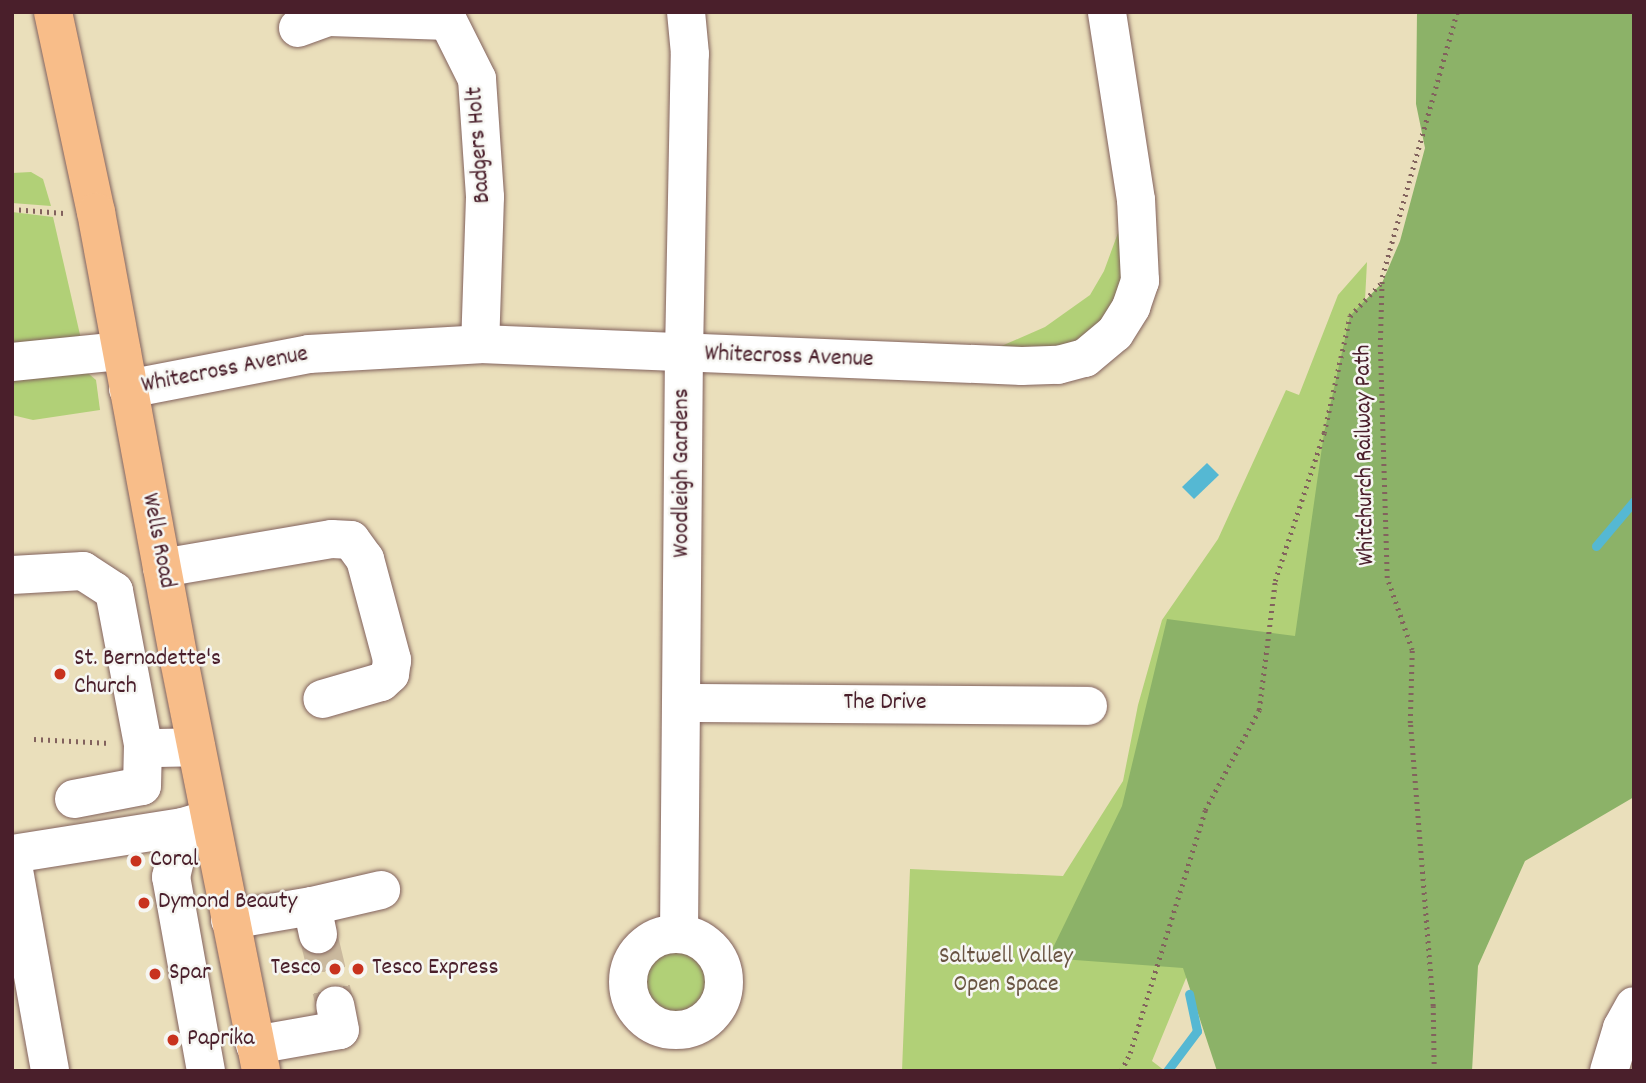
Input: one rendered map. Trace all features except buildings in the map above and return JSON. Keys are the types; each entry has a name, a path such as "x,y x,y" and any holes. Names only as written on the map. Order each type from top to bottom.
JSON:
{"highway":[{"name":"Wells Road","path":"53,12 96,212 196,747 196,823 230,920 258,1058"}],"street":[{"name":"Woodleigh Gardens","path":"680,934 684,355 690,54 686,12"},
{"name":"Whitecross Avenue","path":"128,389 309,354 480,344 684,355 1022,366 1058,365 1085,358 1115,332 1131,307 1140,281 1136,200 1107,12"},
{"name":"Badgers Holt","path":"298,28 329,17 448,21 477,79 485,197 480,344"},
{"path":"12,362 121,351"},
{"path":"162,568 332,539 351,540 365,559 392,660 390,674 381,682 321,699"},
{"path":"12,575 83,571 114,591 143,745 142,786 74,799"},
{"name":"The Drive","path":"682,703 1088,706"},
{"path":"143,745 157,748 196,747"},
{"path":"12,854 196,823"},
{"path":"196,823 171,877 206,1071"},
{"path":"12,859 50,1071"},
{"path":"230,920 315,920 381,890"},
{"path":"258,1058 340,1030 335,1005"},
{"path":"1609,1071 1622,1028 1634,1006"}],"path":[{"name":"Whitchurch Railway Path","path":"1434,1071 1433,1006 1410,723 1412,650 1387,578 1380,347 1382,283 1457,12"},
{"path":"12,209 96,212"},
{"path":"1121,1071 1130,1053 1205,810 1259,710 1275,581 1324,433 1350,316 1382,283"},
{"path":"34,739 143,745"}],"green space":[{"path":"1417,12 1634,12 1634,797 1525,861 1478,966 1472,1071 1217,1071 1183,968 1048,958 1122,806 1167,619 1295,636 1324,433 1350,316 1382,283 1400,241 1425,148 1416,104"},
{"path":"31,172 43,179 51,206 12,203 12,173"},
{"path":"12,212 53,217 81,339 12,353"},
{"path":"1122,222 1125,257 1116,310 1069,350 990,351 1045,327 1090,295 1104,271"},
{"name":"Saltwell Valley Open Space","path":"1367,262 1362,357 1351,468 1237,854 1152,1061 1165,1071 902,1071 910,869 1063,876 1123,781 1138,705 1162,620 1218,539 1286,390 1299,395 1338,295"},
{"path":"82,368 96,380 100,410 33,420 12,415 12,374"},
{"path":"677,946 702,956 712,981 702,1006 677,1016 652,1006 642,981 652,956"}],"water":[{"path":"1207,463 1219,475 1194,499 1182,487"}],"waterway":[{"path":"1596,546 1634,501"},
{"path":"1167,1071 1197,1031 1189,994"}],"tunnel":[{"path":"318,934 335,1005"}],"place":[{"name":"St. Bernadette's Church","path":"60,674"},
{"name":"Coral","path":"136,861"},
{"name":"Dymond Beauty","path":"144,903"},
{"name":"Tesco","path":"335,969"},
{"name":"Tesco Express","path":"358,969"},
{"name":"Spar","path":"155,974"},
{"name":"Paprika","path":"173,1040"}]}
